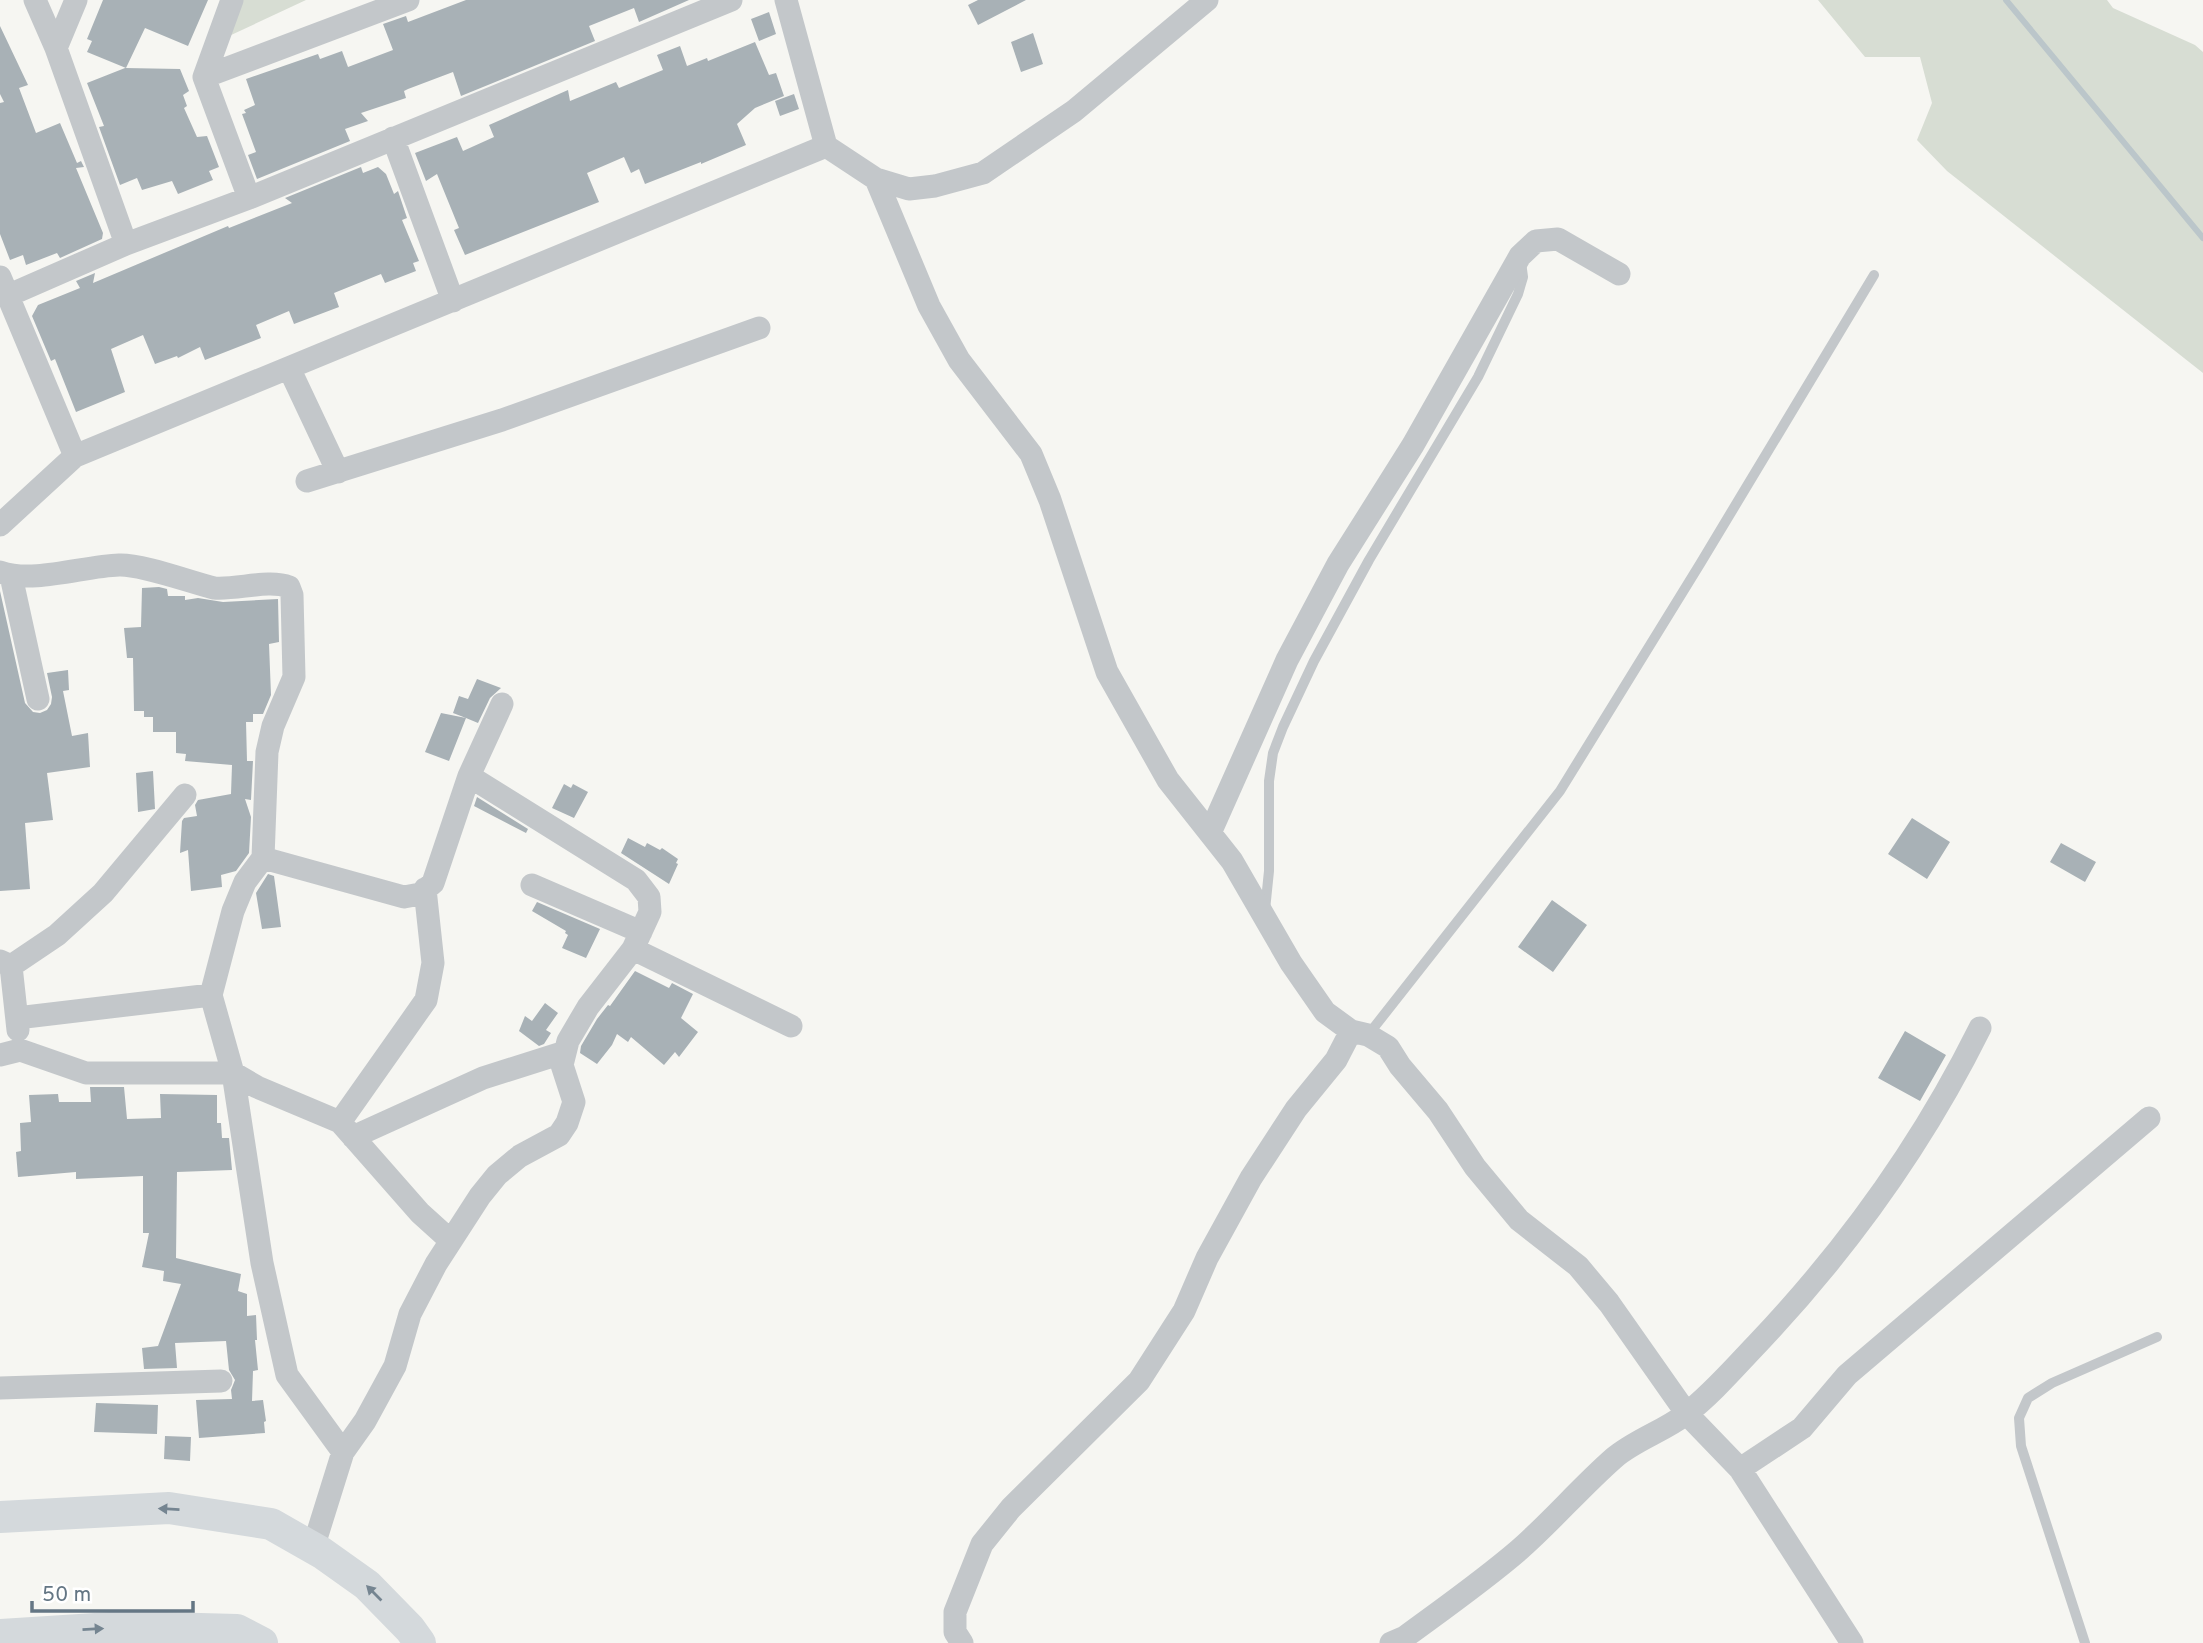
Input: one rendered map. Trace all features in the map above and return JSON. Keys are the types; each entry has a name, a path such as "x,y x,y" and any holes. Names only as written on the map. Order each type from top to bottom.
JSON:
{"street":[{"path":"35,0 56,48 126,244"},
{"path":"56,48 76,0"},
{"path":"232,0 204,77 248,198"},
{"path":"204,77 370,7 408,0"},
{"path":"75,456 4,287 248,198 731,0"},
{"path":"786,0 826,146 876,178 909,189 935,186 983,173 1074,111 1207,0"},
{"path":"393,138 453,302"},
{"path":"0,525 75,456 826,146"},
{"path":"876,178 929,306 953,349 1031,454 1050,500 1107,673 1168,780 1232,861 1291,963 1325,1012 1388,1047 1400,1066 1438,1111 1475,1167 1519,1220 1578,1266 1594,1284 1687,1413 1740,1469 1852,1643"},
{"path":"1210,833 1287,660 1338,564 1413,445 1430,410 1520,256 1536,241 1558,239 1619,274"},
{"path":"307,481 502,420 759,328"},
{"path":"289,368 338,472"},
{"path":"38,699 6,574 77,571 120,564 214,588 281,583 289,587 292,595 295,677 273,726 267,752 263,858 245,882 233,911 211,995 233,1073 262,1263 287,1375 343,1452"},
{"path":"263,858 404,897 420,894 433,883 469,776 502,704"},
{"path":"313,1548 343,1452 365,1421 395,1366 410,1314 451,1241 497,1175 520,1156 559,1135 567,1123 575,1102 562,1065 568,1041 588,1007 637,941 650,912 649,897 636,880 469,776"},
{"path":"186,795 103,893 57,935 6,964 17,1018 10,1053 86,1073 233,1073 346,1130 420,1213 451,1241"},
{"path":"531,885 792,1026"},
{"path":"346,1130 426,1000 433,963 425,890"},
{"path":"17,1018 211,995"},
{"path":"1391,1643 1405,1637 1520,1549 1624,1449 1655,1435 1687,1413 1731,1371 1795,1303 1865,1216 1953,1082 1980,1028"},
{"path":"961,1643 955,1632 955,1612 982,1544 1011,1508 1139,1381 1184,1311 1207,1258 1251,1178 1296,1109 1360,1033"},
{"path":"346,1130 483,1078 565,1052"},
{"path":"1740,1469 1802,1428 1847,1375 2149,1118"},
{"path":"0,1388 221,1381"},
{"path":"0,1517 169,1508 271,1524 313,1548 367,1585 420,1643"},
{"path":"0,1635 127,1627 237,1630 262,1643"}],"lane":[{"path":"1265,916 1269,871 1269,781 1273,753 1314,662 1368,560 1478,377 1518,294 1523,277 1520,256"},
{"path":"1360,1033 1560,791 1874,275"},
{"path":"2085,1643 2021,1446 2019,1418 2028,1398 2052,1383 2157,1337"}],"shaded area":[{"path":"243,0 306,0 229,36"},
{"path":"1818,0 2107,0 2113,8 2195,45 2203,52 2203,373 1947,171 1917,140 1932,103 1920,57 1865,57"}],"building":[{"path":"103,0 208,0 188,46 145,28 126,68 87,52 92,41 87,39"},
{"path":"466,0 689,0 639,22 634,8 589,26 595,41 461,96 453,72 408,89 404,91 406,98 361,113 368,121 345,129 350,141 257,179 248,155 256,152 242,114 246,113 244,110 255,105 246,79 318,54 320,59 342,51 348,67 393,50 383,24 406,16 408,22"},
{"path":"978,0 1026,0 978,25 968,5"},
{"path":"769,12 776,34 759,41 751,19"},
{"path":"0,26 28,85 19,88 36,133 60,123 77,163 81,161 84,167 76,168 103,233 102,239 60,258 57,253 26,265 23,255 10,260 0,234 0,103 4,102 0,94"},
{"path":"1033,33 1043,64 1021,72 1011,42"},
{"path":"755,42 769,75 776,73 784,96 755,108 737,124 746,145 645,184 639,169 631,173 624,157 587,173 599,202 465,255 454,230 459,228 437,174 426,181 415,153 457,137 463,151 494,137 489,125 568,90 570,101 616,82 619,88 663,70 657,55 680,46 687,66 707,58 708,61"},
{"path":"125,68 180,69 189,91 183,95 187,106 184,108 197,137 207,136 219,167 209,171 213,180 178,194 172,181 142,190 137,178 120,185 99,127 104,126 87,83"},
{"path":"794,94 799,109 780,116 775,101"},
{"path":"361,167 363,173 378,167 386,174 394,194 398,191 407,218 402,220 419,261 413,263 416,271 385,283 381,274 334,293 339,307 294,324 289,311 256,325 261,338 205,360 200,347 178,358 177,356 155,364 143,335 111,349 125,392 76,412 55,359 51,361 32,316 38,305 80,288 76,281 95,273 93,283 228,226 229,228 292,203 285,198"},
{"path":"142,588 167,589 168,596 185,596 185,600 198,598 223,602 278,599 279,642 269,644 271,695 263,714 253,714 253,722 246,722 247,761 253,761 251,800 245,799 251,817 249,853 236,871 221,875 222,887 191,891 188,850 180,853 182,821 184,818 197,816 195,805 198,800 231,794 232,765 185,761 186,754 176,753 176,732 153,732 153,717 144,717 144,711 134,711 133,658 127,658 124,628 141,627"},
{"path":"0,591 25,703 33,712 47,710 52,697 47,673 68,670 69,690 63,691 72,736 88,733 90,767 47,773 53,820 25,823 30,889 0,891"},
{"path":"477,679 501,688 490,698 478,723 453,713 459,696 468,699"},
{"path":"441,713 466,718 449,761 425,752"},
{"path":"153,771 155,809 138,812 136,773"},
{"path":"564,784 571,788 573,784 588,792 574,818 552,808"},
{"path":"477,797 528,829 526,833 474,806"},
{"path":"1912,818 1950,842 1927,879 1888,854"},
{"path":"628,838 645,847 647,843 660,850 662,848 678,859 669,884 621,853"},
{"path":"2061,843 2096,862 2085,882 2050,862"},
{"path":"268,874 274,876 281,927 262,929 256,893"},
{"path":"1552,900 1587,925 1553,972 1518,947"},
{"path":"537,902 600,929 586,958 562,948 568,935 566,931 532,911"},
{"path":"635,971 669,988 672,983 693,994 681,1018 698,1032 679,1057 675,1052 664,1065 631,1037 628,1042 617,1034 597,1064 580,1053 581,1046 597,1019 608,1005 610,1006"},
{"path":"545,1003 558,1013 546,1030 551,1033 544,1044 539,1046 519,1031 525,1016 532,1021"},
{"path":"1905,1031 1946,1055 1920,1101 1878,1078"},
{"path":"90,1087 124,1087 127,1119 161,1118 160,1094 217,1095 217,1123 221,1123 222,1138 229,1138 232,1170 177,1172 176,1258 241,1274 238,1291 247,1294 247,1316 256,1315 258,1370 253,1371 252,1401 263,1400 265,1433 199,1438 196,1400 232,1399 231,1390 235,1380 229,1370 226,1341 175,1343 177,1368 144,1369 142,1348 158,1346 181,1284 163,1281 164,1271 142,1267 149,1233 143,1233 143,1176 76,1179 76,1172 18,1177 16,1152 21,1151 20,1123 31,1122 29,1095 58,1094 59,1102 91,1102"},
{"path":"96,1403 158,1405 157,1434 94,1432"},
{"path":"165,1436 191,1437 190,1461 164,1459"}],"waterway":[{"path":"2006,0 2203,238"}]}
